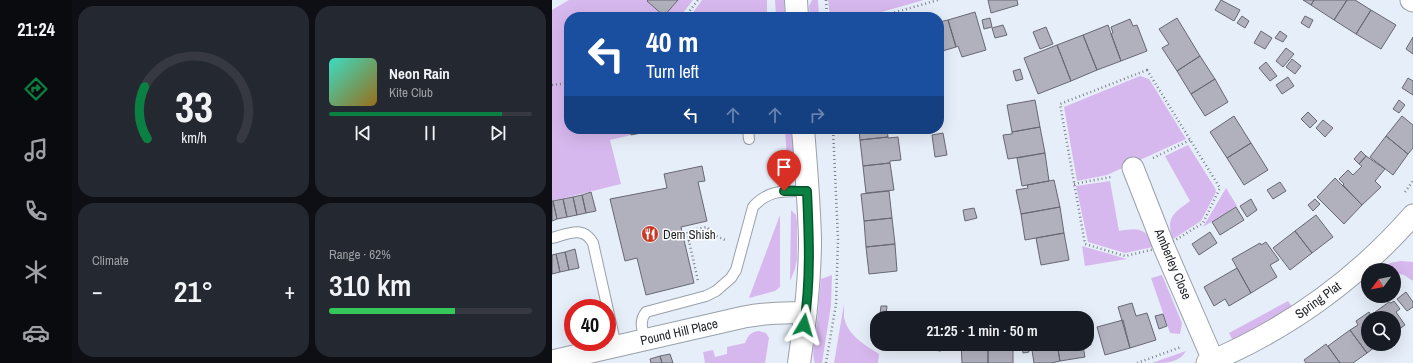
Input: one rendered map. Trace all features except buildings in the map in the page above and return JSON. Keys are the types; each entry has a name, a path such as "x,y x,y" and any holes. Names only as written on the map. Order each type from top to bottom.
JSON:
{"street":[{"path":"796,0 797,12"},
{"path":"799,363 806,313 810,238 803,134"},
{"name":"Amberley Close","path":"1133,168 1164,247 1205,339 1210,362"},
{"name":"Spring Plat","path":"1210,362 1268,334 1304,312 1334,289 1410,225"},
{"name":"Pound Hill Place","path":"616,346 765,313 806,313"},
{"name":"Pound Hill Place","path":"552,361 595,351"}],"lane":[{"path":"645,339 641,324 642,317 646,312 706,296 716,291 731,278 736,270 753,207 759,201 765,196 774,193 784,191 807,191"},
{"path":"552,238 578,232 584,233 590,237 593,243 606,299"}],"path":[{"path":"689,12 698,0"},
{"path":"826,0 827,12"},
{"path":"896,12 938,0"},
{"path":"552,85 564,84"},
{"path":"1074,184 1107,179 1190,140"},
{"path":"1400,197 1413,181"},
{"path":"698,280 687,231 707,226 714,235"},
{"path":"684,242 689,241"},
{"path":"1137,363 1205,339"}],"shaded area":[{"path":"569,0 648,0 647,1 659,12 564,12 564,134 631,135 610,140 621,184 552,201 552,10"},
{"path":"678,0 693,0 684,12 668,12"},
{"path":"702,0 767,0 767,12 694,12"},
{"path":"775,0 784,0 785,12 776,12"},
{"path":"812,0 818,0 819,12 810,12 809,6"},
{"path":"828,0 924,0 882,12 829,12"},
{"path":"1140,76 1149,79 1186,139 1107,175 1077,181 1064,107"},
{"path":"785,134 793,134 795,158 788,174"},
{"path":"1188,145 1216,192 1201,221 1173,239 1170,225 1172,216 1190,201 1165,156"},
{"path":"1110,181 1119,231 1131,229 1140,230 1148,236 1153,247 1125,253 1088,242 1076,186"},
{"path":"1226,188 1237,206 1203,227"},
{"path":"791,210 796,215 797,222 797,259 790,281"},
{"path":"780,215 780,287 775,291 749,298"},
{"path":"1082,246 1127,259 1085,266"},
{"path":"1400,261 1413,262 1413,281 1401,274 1401,263 1390,263"},
{"path":"832,275 831,305 822,363 815,363 813,351 817,326 821,279"},
{"path":"1162,275 1182,323 1180,334 1170,333 1151,278"},
{"path":"1288,301 1293,308 1233,341 1229,333"},
{"path":"844,304 844,317 849,329 857,339 870,348 870,351 874,351 879,354 878,363 834,363"},
{"path":"759,331 766,333 769,338 765,363 705,363 703,352 713,350 715,357 727,354 727,347 745,343 747,338 753,332"},
{"path":"1186,351 1180,358 1172,362 1152,363"}],"place":[{"name":"Dem Shish","path":"650,234"}],"route":[{"path":"784,191 807,191 810,238 809,274 804,325"}]}
